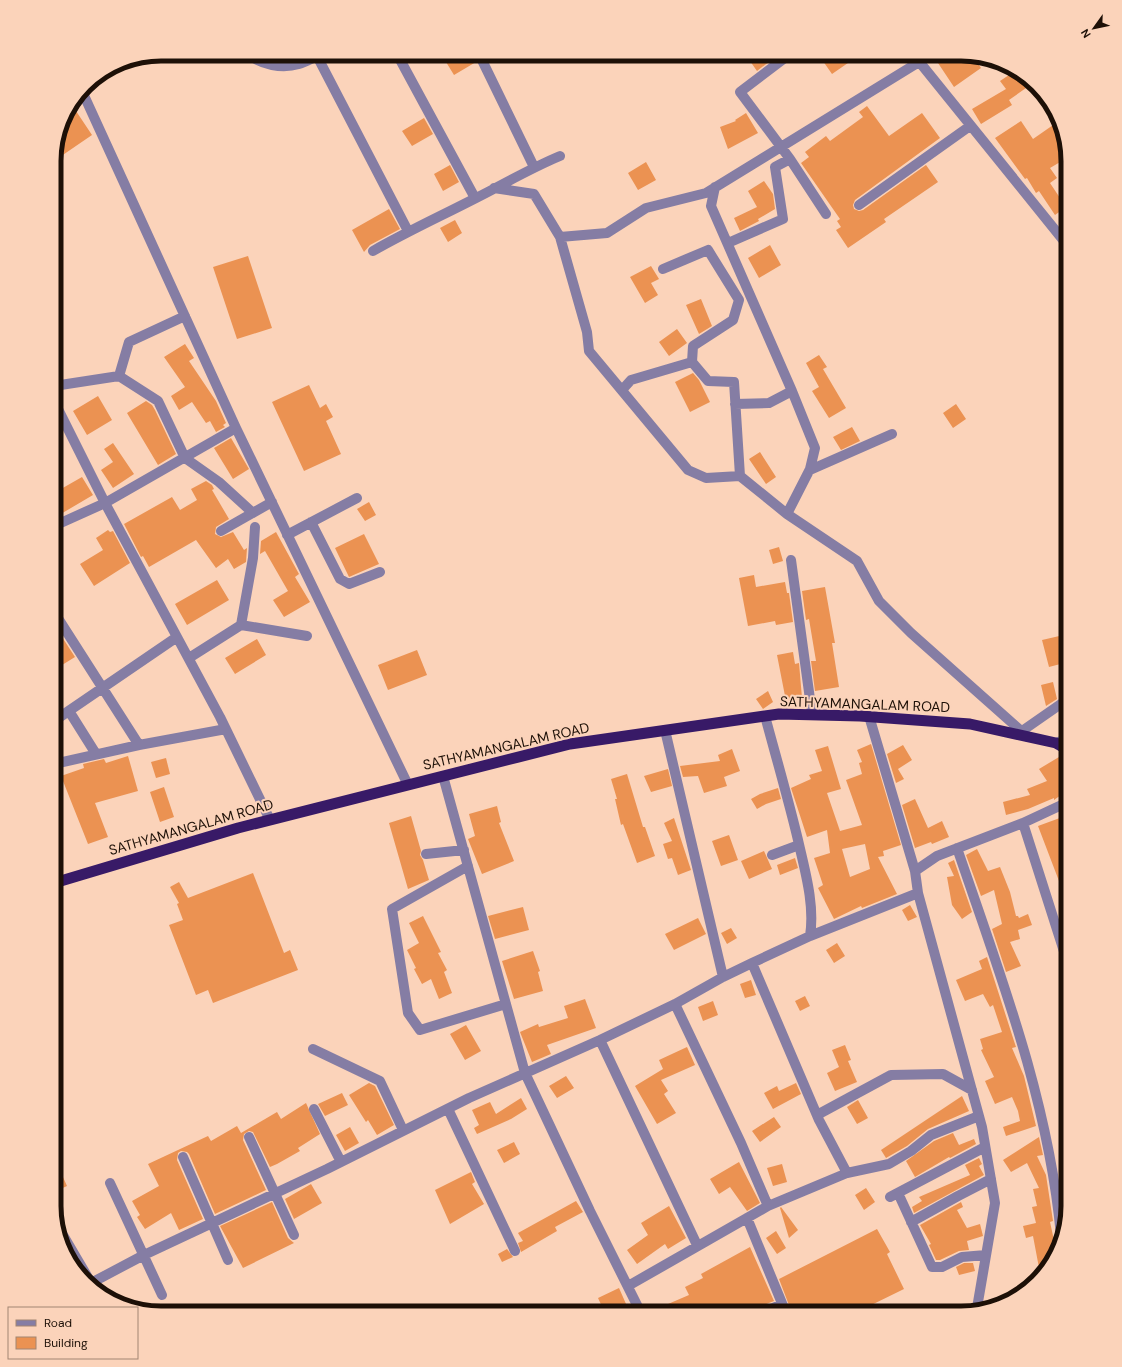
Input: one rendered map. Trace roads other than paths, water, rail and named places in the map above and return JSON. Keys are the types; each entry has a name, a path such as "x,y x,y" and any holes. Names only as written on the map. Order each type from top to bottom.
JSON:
{"highway":[{"name":"SATHYAMANGALAM ROAD","path":"61,881 270,820 570,744 765,716 812,714 869,716 970,724 1025,734 1061,746"}],"street":[{"path":"260,61 280,66 299,64 306,61"},
{"path":"323,61 408,231"},
{"path":"401,61 475,198"},
{"path":"482,61 534,166"},
{"path":"781,61 740,92 779,147 790,159 826,214"},
{"path":"560,237 607,233 646,208 706,192 779,147 911,61"},
{"path":"918,61 1061,236"},
{"path":"85,97 236,428 408,785"},
{"path":"859,205 970,126"},
{"path":"373,251 408,231 475,198 534,166 560,156"},
{"path":"728,243 783,219 775,167 790,159"},
{"path":"715,187 711,206 792,391 815,448 810,470 787,514"},
{"path":"494,188 534,194 560,237 587,332 589,351 688,470 706,478 740,476 787,514 857,561 879,600 905,628 1025,734 1061,705"},
{"path":"663,269 708,250 739,300 733,320 693,346 692,362 708,381 734,382 740,476"},
{"path":"118,376 129,342 184,316"},
{"path":"622,390 631,380 692,362"},
{"path":"61,385 118,376 158,401 185,458 219,482 253,513"},
{"path":"736,404 769,403 792,391"},
{"path":"61,415 105,503 226,729 270,820"},
{"path":"61,523 105,503 236,428"},
{"path":"810,470 892,434"},
{"path":"287,535 357,498"},
{"path":"221,531 272,502"},
{"path":"311,522 340,579 349,584 380,572"},
{"path":"241,625 253,558 255,527"},
{"path":"791,560 812,714"},
{"path":"61,623 139,745"},
{"path":"189,658 241,625 307,636"},
{"path":"61,716 177,637"},
{"path":"69,711 96,754"},
{"path":"765,716 799,845 808,890 812,923 810,936"},
{"path":"869,716 915,871 918,893 979,1116 985,1147 995,1203 978,1304"},
{"path":"61,762 139,745 226,729"},
{"path":"665,730 723,977"},
{"path":"1056,743 1061,741"},
{"path":"443,776 525,1073 590,1211 638,1306"},
{"path":"915,871 937,856 1023,823 1061,805"},
{"path":"1023,823 1061,942"},
{"path":"772,855 799,845"},
{"path":"957,848 1026,1056 1061,1202"},
{"path":"426,854 464,850"},
{"path":"468,866 392,909 408,1013 420,1030 506,1004"},
{"path":"94,1280 144,1255 276,1194 403,1130 675,1004 723,977 752,963 810,936 918,893"},
{"path":"752,963 817,1115 847,1173"},
{"path":"675,1004 741,1143 768,1206"},
{"path":"600,1040 697,1245"},
{"path":"313,1049 380,1081 403,1130"},
{"path":"817,1115 891,1075 943,1074 972,1090"},
{"path":"314,1109 341,1162"},
{"path":"448,1109 516,1251"},
{"path":"628,1286 697,1245 768,1206 847,1173 889,1164 911,1151 931,1135 979,1116"},
{"path":"249,1137 294,1235"},
{"path":"985,1147 894,1195 911,1222 932,1267 942,1267 962,1257 986,1255"},
{"path":"182,1157 213,1223 228,1260"},
{"path":"911,1222 991,1180"},
{"path":"110,1183 162,1295"},
{"path":"747,1218 783,1306"},
{"path":"69,1245 82,1267"}]}
